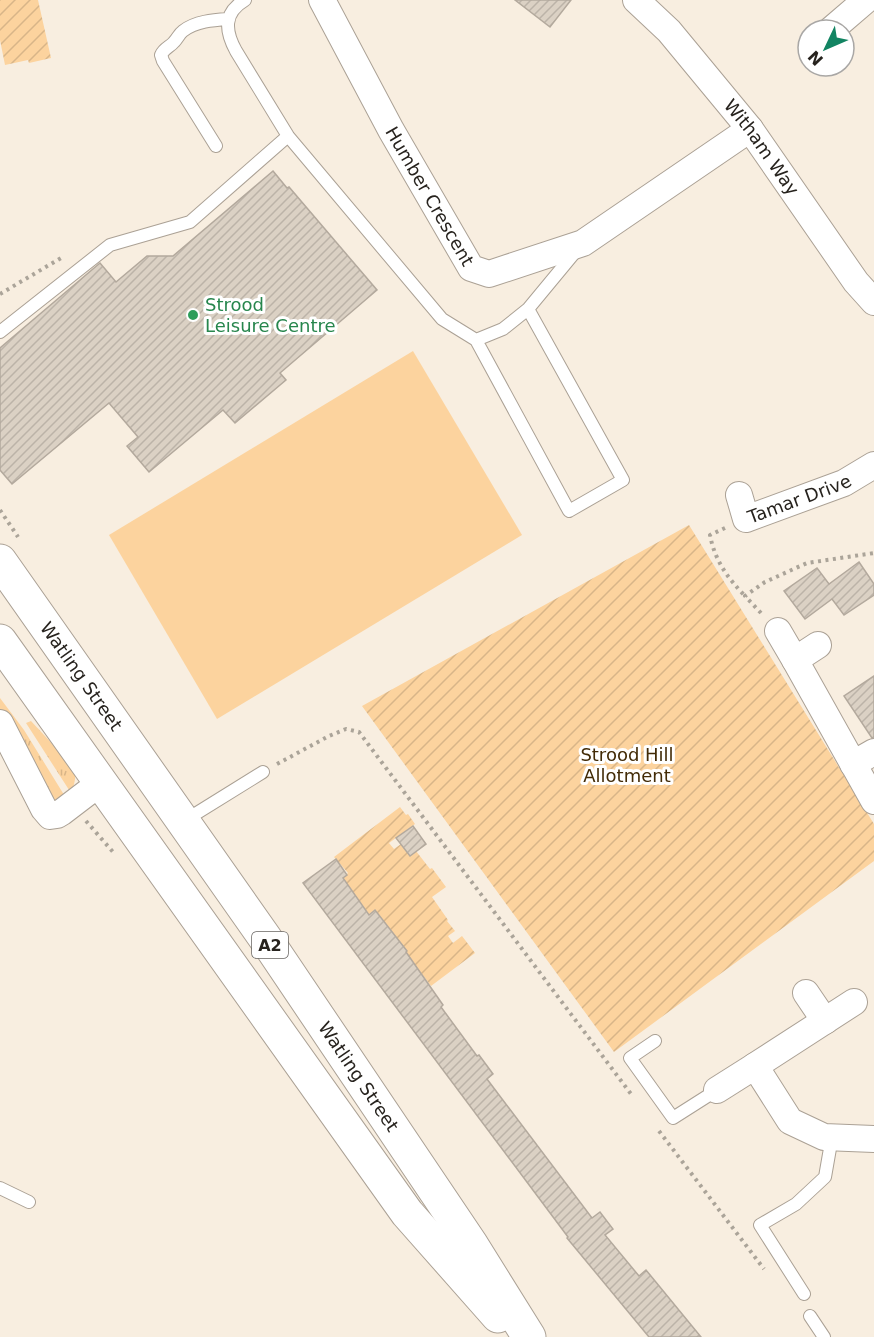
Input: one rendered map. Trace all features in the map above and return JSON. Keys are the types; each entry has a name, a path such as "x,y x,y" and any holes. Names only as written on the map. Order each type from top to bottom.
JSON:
{"main road":[{"name":"Watling Street","path":"0,561 265,938 471,1244 529,1337"},
{"name":"Watling Street","path":"0,589 5,602 118,763 118,771 100,783"},
{"name":"A2","path":"0,641 407,1213 517,1337"},
{"path":"183,822 170,834 172,848 240,944 257,1003"}],"street":[{"name":"Humber Crescent","path":"322,0 391,130 471,268 489,274 583,243 750,129"},
{"name":"Witham Way","path":"636,0 669,31 750,129 856,282 874,302"},
{"path":"845,18 866,0"},
{"name":"Tamar Drive","path":"739,495 746,519 844,483 874,465"},
{"path":"778,632 864,758 874,801"},
{"path":"795,660 818,645"},
{"name":"Watling Street","path":"0,723 44,809 50,816 62,812 100,783"},
{"path":"806,993 825,1021"},
{"path":"717,1090 854,1002"},
{"path":"755,1066 790,1121 824,1137 874,1139"}],"lane":[{"path":"245,0 235,7 229,19 228,29 232,44 288,136 442,319 476,340 568,511 623,480 528,309"},
{"path":"216,146 161,55 163,50 187,28 207,21 229,19"},
{"path":"0,332 110,245 190,222 288,136"},
{"path":"476,340 503,328 528,309 583,243"},
{"path":"183,822 263,772"},
{"path":"655,1041 630,1058 673,1118 717,1090"},
{"path":"804,1294 760,1225 796,1204 825,1177 832,1137"},
{"path":"0,1188 29,1202"},
{"path":"810,1316 824,1337"}],"path":[{"path":"746,519 710,534 713,550 719,564 734,584 778,632"},
{"path":"745,596 765,582 807,563 874,553"},
{"path":"263,772 329,736 346,729 359,732 635,1100"},
{"path":"656,1126 771,1278"}],"green space":[{"path":"0,0 38,0 51,58 5,65 0,40"},
{"path":"413,351 522,535 217,719 109,535"},
{"name":"Strood Hill Allotment","path":"689,525 874,824 874,861 614,1052 362,706"},
{"path":"0,698 24,730 66,798 53,801 40,787 0,710"},
{"path":"31,721 62,755 75,774 71,793 26,723"},
{"path":"400,807 415,824 389,843 394,849 401,844 410,856 416,851 430,869 432,868 446,887 432,897 455,931 448,936 453,943 462,936 475,953 431,986 421,973 413,979 403,954 407,951 375,910 365,917 361,912 365,909 359,901 354,901 339,881 348,873 334,857"}],"building":[{"path":"515,0 571,0 550,27"},
{"name":"Strood Leisure Centre","path":"273,171 377,290 280,373 286,380 235,423 223,410 149,472 127,446 138,437 109,403 12,484 0,470 0,348 100,263 116,282 147,256 173,256"},
{"path":"859,562 874,584 874,595 844,615 832,599 805,619 784,591 817,568 829,584"},
{"path":"874,676 874,737 872,738 844,696"},
{"path":"413,826 426,844 410,856 396,838"},
{"path":"336,859 347,875 343,878 369,915 375,910 407,951 443,1005 441,1007 493,1074 487,1079 592,1218 600,1212 613,1229 605,1235 639,1276 646,1270 701,1337 649,1337 567,1238 303,883"}],"place":[{"name":"Strood Leisure Centre","path":"193,315"}]}
